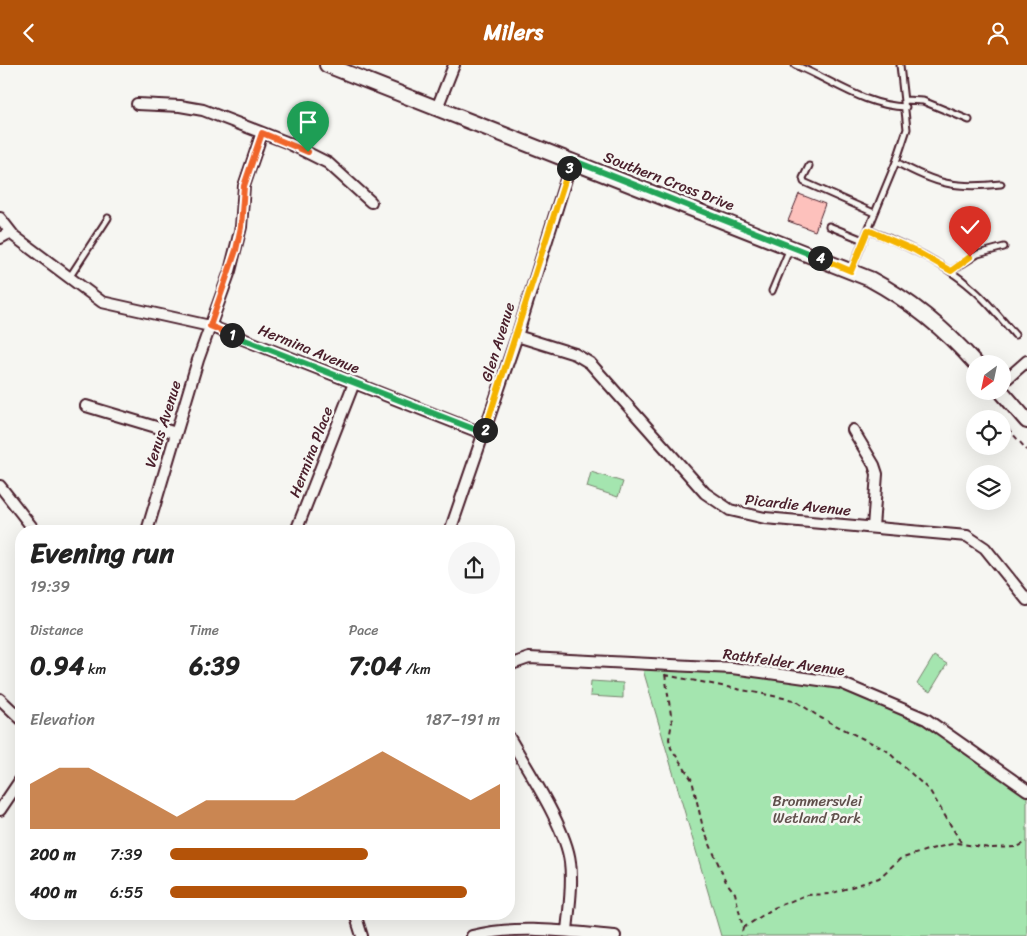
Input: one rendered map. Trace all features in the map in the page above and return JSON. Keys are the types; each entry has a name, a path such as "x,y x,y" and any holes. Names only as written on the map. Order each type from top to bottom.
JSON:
{"street":[{"name":"Southern Cross Drive","path":"327,65 851,271 890,291 923,313 953,339 968,355"},
{"path":"437,108 454,65"},
{"path":"136,104 170,105 203,110 262,133 321,158 341,173 371,202"},
{"name":"Venus Avenue","path":"148,525 210,326 236,250 241,227 244,186 262,133"},
{"name":"Glen Avenue","path":"452,525 516,336 572,160"},
{"name":"Hermina Avenue","path":"0,218 11,233 69,279 102,302 210,326 484,433"},
{"path":"0,238 11,233"},
{"name":"Picardie Avenue","path":"516,336 575,354 590,363 705,493 722,506 751,517 958,534 973,538 985,548 1027,600"},
{"path":"1011,375 1027,361"},
{"name":"Hermina Place","path":"298,525 354,383"},
{"path":"1009,400 1027,421"},
{"path":"86,406 176,433"},
{"path":"853,430 874,465 877,474 873,527"},
{"path":"0,486 30,525"},
{"name":"Rathfelder Avenue","path":"515,663 529,658 664,670 732,668 841,683 926,719 1027,790"},
{"path":"0,699 15,713"},
{"path":"515,748 556,821 567,846 571,878 567,931"},
{"path":"0,810 15,788"},
{"path":"357,920 362,936"},
{"path":"472,936 567,931 615,936"}],"lane":[{"path":"794,65 855,95 879,104 923,101 969,120"},
{"path":"851,271 896,162 907,129 900,65"},
{"path":"896,162 934,181 953,187 1001,184"},
{"path":"809,166 803,178 804,182 874,213"},
{"path":"69,279 108,218"},
{"path":"829,226 863,240"},
{"path":"868,230 914,250 951,271 975,291 1015,335"},
{"path":"772,291 790,246"},
{"path":"951,271 970,257 1004,247"}],"path":[{"path":"1011,433 1027,450"},
{"path":"741,936 743,928 735,893 726,882 699,814 692,780 671,748 669,739 672,722 664,670 794,700 821,718 886,750 930,791 962,843"},
{"path":"743,928 774,908 806,895 830,894 879,878 900,859 956,843 989,848 1017,847 1027,842"}],"green space":[{"path":"591,472 623,482 618,497 587,487"},
{"path":"934,656 947,664 930,692 917,684"},
{"name":"Brommersvlei Wetland Park","path":"641,663 810,677 910,710 1027,790 1027,936 721,936"},
{"path":"591,681 623,683 623,698 590,696"}],"building":[{"path":"799,194 825,204 815,231 788,221"}],"route":[{"path":"308,152 262,133 244,186 241,227 236,250 210,326 484,433 572,160 851,271 868,230 914,250 951,271 970,257"}]}
